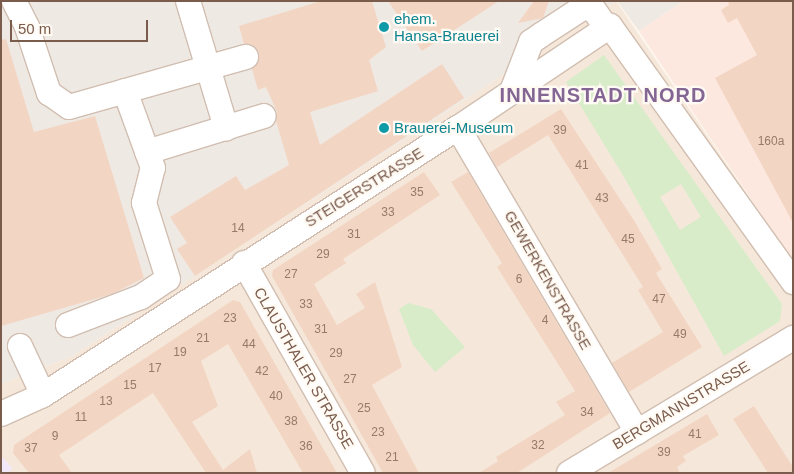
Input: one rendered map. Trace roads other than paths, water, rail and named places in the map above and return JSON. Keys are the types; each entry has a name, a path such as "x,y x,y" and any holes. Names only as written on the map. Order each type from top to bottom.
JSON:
{"street":[{"path":"188,1 226,128"},
{"path":"18,2 49,93 69,107 246,57"},
{"name":"STEIGERSTRASSE","path":"1,414 43,395 458,128 610,26 793,282"},
{"path":"68,325 141,297 168,280 144,204 153,168 125,91"},
{"path":"147,152 264,116"},
{"name":"GEWERKENSTRASSE","path":"458,128 637,432"},
{"name":"CLAUSTHALER STRASSE","path":"244,264 363,473"},
{"name":"BERGMANNSTRASSE","path":"569,473 793,338"},
{"path":"20,346 43,395"}],"place":[{"name":"ehem. Hansa-Brauerei","path":"384,27"},
{"name":"Brauerei-Museum","path":"384,128"}],"district":[{"name":"INNENSTADT NORD","path":"603,95"}]}
